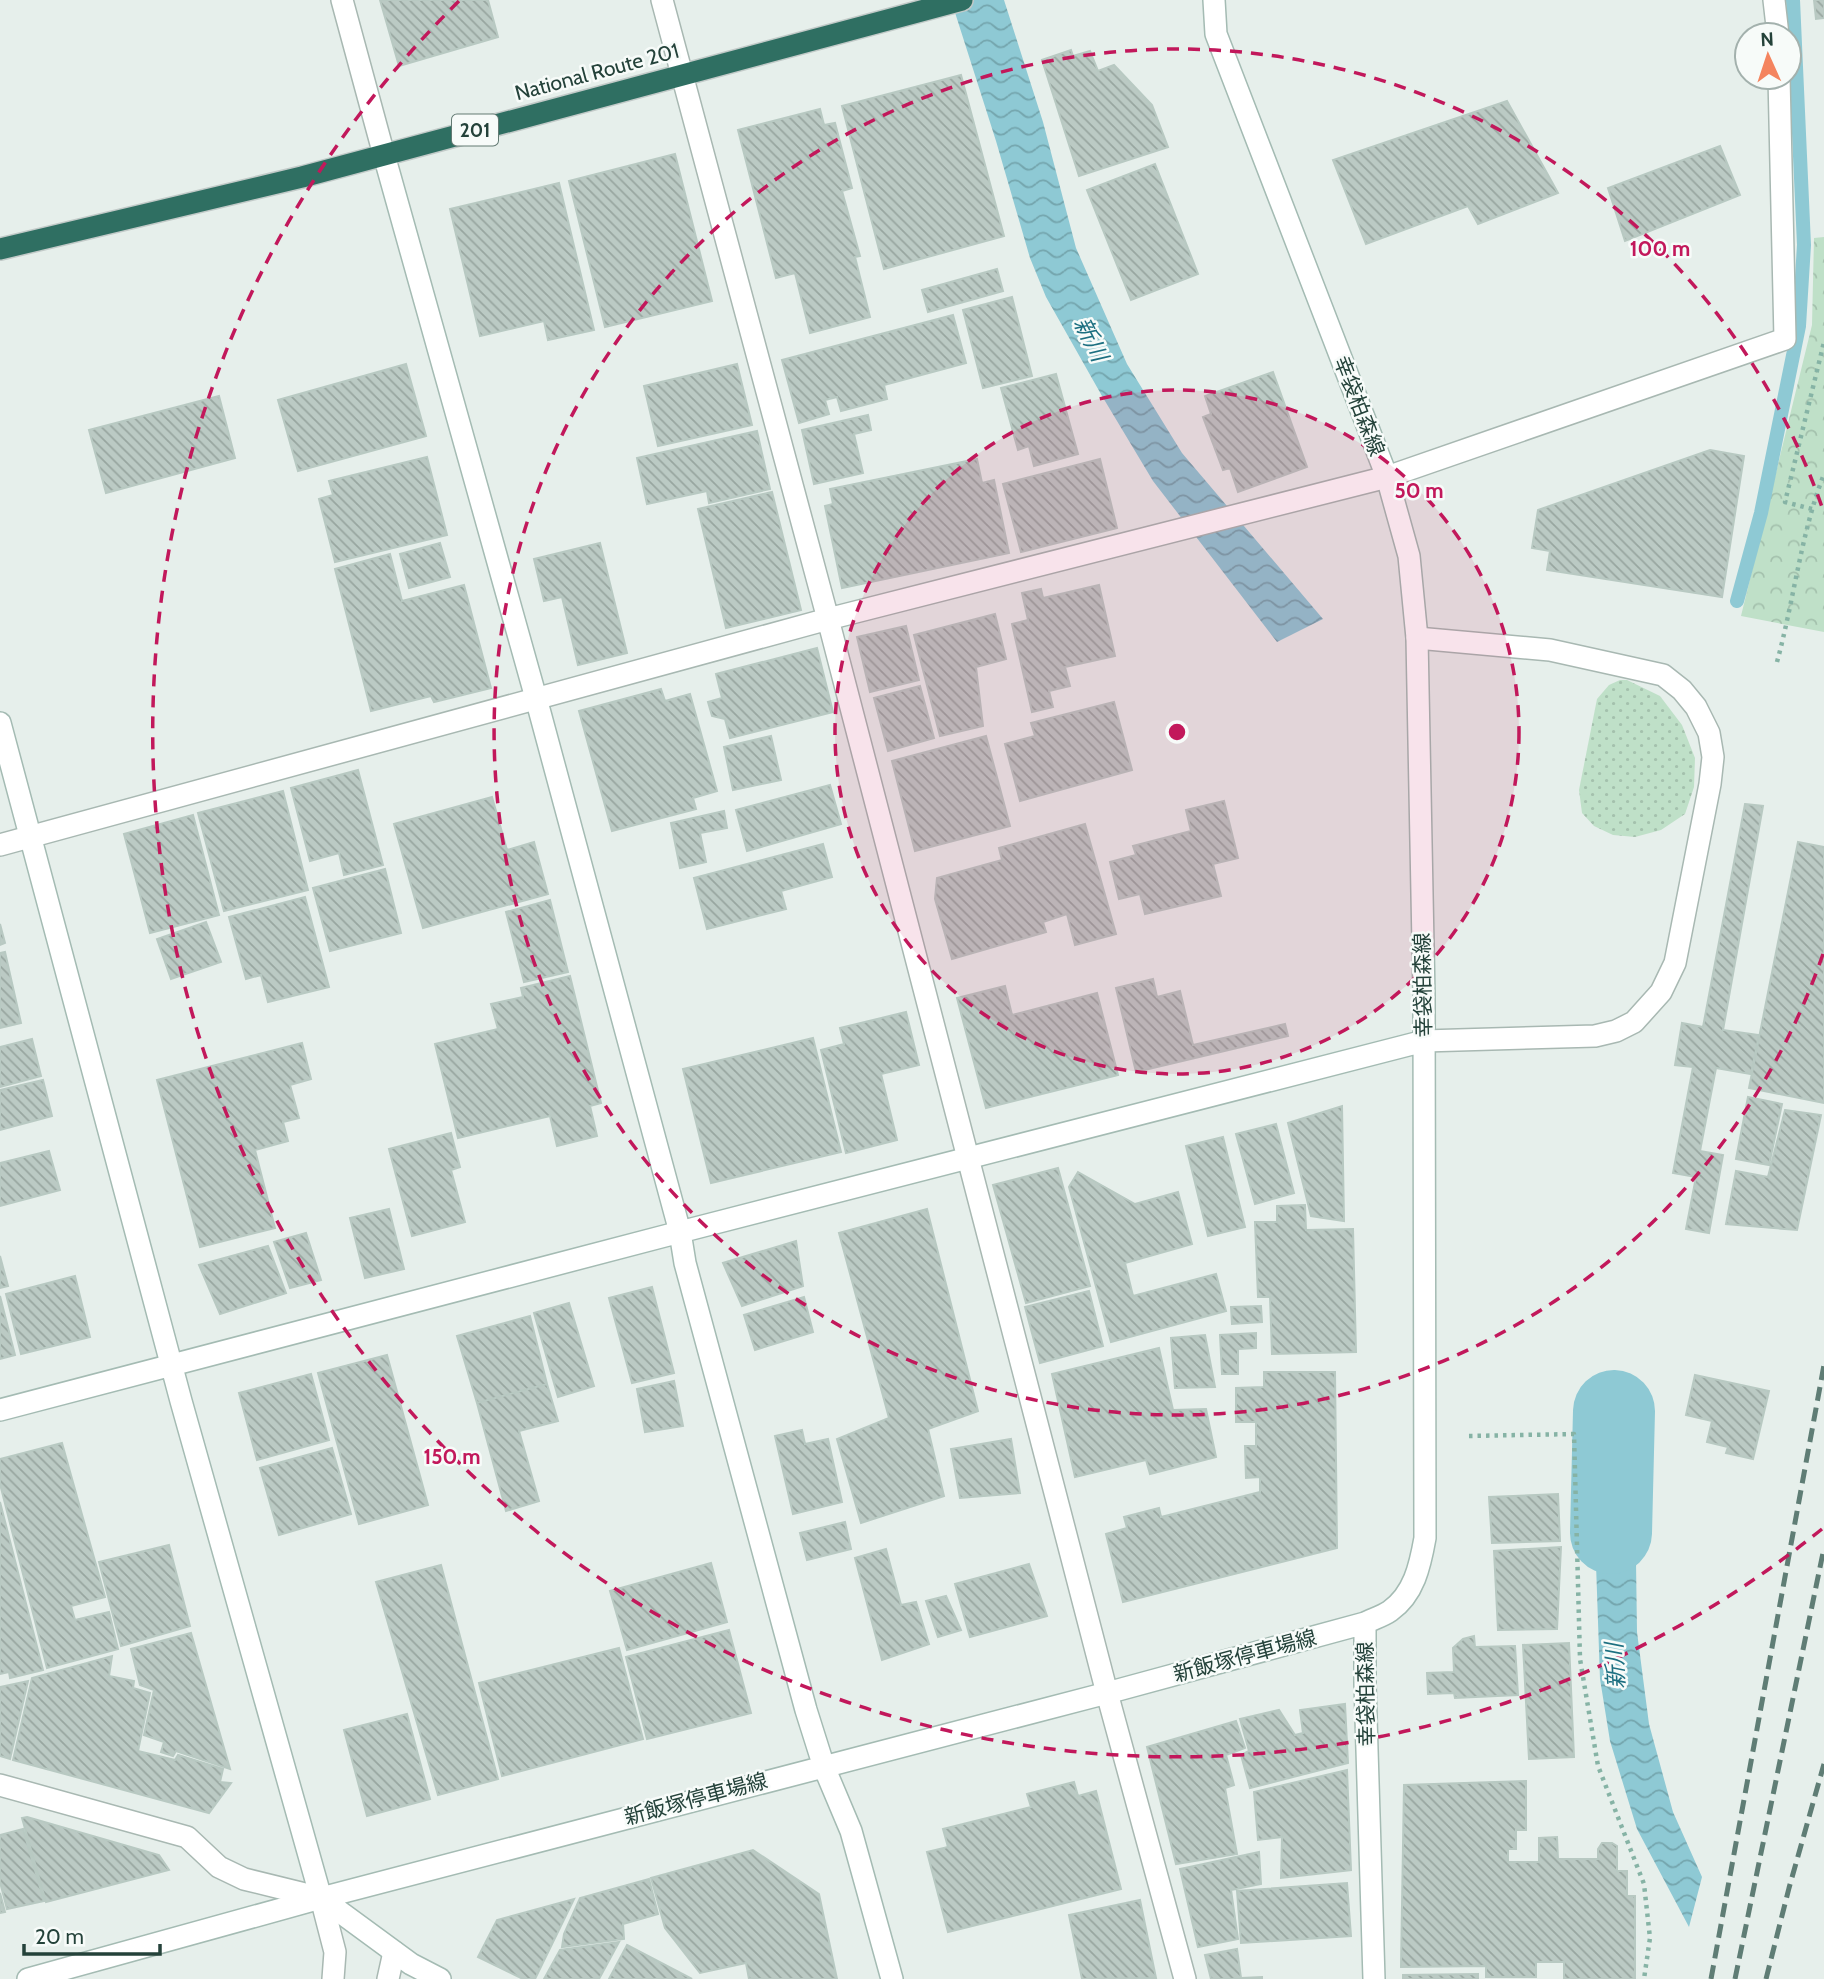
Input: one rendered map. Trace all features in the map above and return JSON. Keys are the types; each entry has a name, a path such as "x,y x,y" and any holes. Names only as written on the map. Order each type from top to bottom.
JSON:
{"highway":[{"name":"National Route 201","path":"0,249 302,177 956,2"}],"street":[{"path":"342,0 536,698 803,1697 824,1767 851,1831 892,1979"},
{"path":"662,0 828,619 1107,1693 1185,1979"},
{"name":"幸袋柏森線","path":"1214,0 1216,34 1387,477 1409,556 1417,638 1424,1041 1425,1538 1419,1568 1407,1596 1389,1612 1365,1623 1374,1979"},
{"path":"1774,0 1776,21"},
{"path":"0,845 828,619 1387,477 1785,338 1779,91"},
{"path":"0,1410 1424,1041 1595,1036 1616,1031 1634,1022 1661,992 1675,963 1713,758 1709,733 1696,707 1682,690 1662,675 1550,650 1417,638"},
{"path":"0,723 171,1366 321,1898 335,1952 333,1979"},
{"name":"新飯塚停車場線","path":"28,1979 321,1898 1365,1623"},
{"path":"0,1785 187,1837 219,1867 244,1879 321,1898 411,1964 440,1979"},
{"path":"388,1979 394,1952"}],"path":[{"path":"1812,509 1785,502 1824,342"},
{"path":"1777,662 1812,509 1824,474"},
{"path":"1469,1436 1574,1434 1580,1659 1598,1766 1644,1884 1650,1938 1644,1979"}],"green space":[{"path":"1824,237 1824,632 1741,616 1812,325 1814,238"},
{"path":"1627,680 1660,696 1682,725 1695,758 1694,787 1685,814 1661,830 1635,837 1613,835 1594,826 1582,813 1579,790 1597,699 1609,685"}],"water":[{"path":"951,0 1004,0 1043,122 1076,248 1127,364 1182,453 1323,619 1277,642 1153,481 1046,297 1030,258"},
{"path":"1591,1420 1634,1420 1637,1632 1649,1724 1673,1812 1702,1877 1689,1927 1637,1829 1610,1741 1600,1679"}],"building":[{"path":"380,0 488,0 498,37 399,66"},
{"path":"1814,0 1824,0 1824,18 1816,19"},
{"path":"1071,50 1073,56 1090,51 1098,71 1114,65 1152,105 1168,147 1079,176 1042,60"},
{"path":"961,75 1004,236 884,269 842,106"},
{"path":"1507,101 1558,193 1478,224 1468,206 1366,244 1333,160"},
{"path":"820,109 824,125 835,123 852,188 842,191 860,256 855,257 870,317 810,333 795,273 776,278 738,130"},
{"path":"1720,146 1740,195 1625,241 1608,188"},
{"path":"675,154 712,301 605,327 569,181"},
{"path":"1155,164 1198,274 1131,300 1087,190"},
{"path":"559,183 594,330 548,340 544,321 480,336 450,209"},
{"path":"997,269 1003,291 928,312 922,290"},
{"path":"1012,297 1032,376 983,388 963,310"},
{"path":"953,315 966,363 884,385 887,399 841,411 837,397 825,400 829,414 799,423 782,360"},
{"path":"406,364 426,436 298,471 278,400"},
{"path":"737,364 752,425 658,446 644,386"},
{"path":"1273,372 1307,467 1238,492 1230,468 1223,470 1203,417 1211,414 1205,396"},
{"path":"1056,374 1078,454 1034,466 1029,446 1018,450 1001,388"},
{"path":"219,396 235,458 106,493 89,430"},
{"path":"868,415 871,430 854,434 863,473 814,484 802,430"},
{"path":"757,431 770,489 709,503 707,491 647,504 637,458"},
{"path":"1710,450 1744,456 1722,597 1547,570 1550,551 1532,548 1538,510"},
{"path":"427,457 447,535 335,562 319,499 333,495 329,481"},
{"path":"977,459 982,483 994,480 1009,553 842,588 825,506 833,504 830,489"},
{"path":"1100,459 1117,528 1021,552 1003,484"},
{"path":"772,492 801,610 726,628 698,509"},
{"path":"440,543 450,577 409,588 400,554"},
{"path":"600,543 627,653 578,665 562,597 544,601 534,559"},
{"path":"390,554 402,601 464,585 491,688 434,702 431,696 371,711 335,569"},
{"path":"1099,585 1115,656 1065,667 1070,686 1049,691 1053,707 1032,712 1012,624 1028,620 1022,593 1041,589 1043,598"},
{"path":"995,614 1006,659 976,667 983,726 940,736 914,635"},
{"path":"906,626 919,680 870,692 857,637"},
{"path":"817,648 833,712 730,738 725,719 712,716 708,702 722,698 716,674"},
{"path":"920,686 934,738 888,751 874,698"},
{"path":"661,689 665,701 690,694 717,791 693,798 696,809 612,831 579,711"},
{"path":"1114,702 1132,770 1020,801 1005,744 1035,736 1031,723"},
{"path":"771,736 781,780 733,790 724,747"},
{"path":"986,736 1010,826 915,851 892,761"},
{"path":"358,770 383,865 344,875 339,853 310,861 291,788"},
{"path":"830,785 841,824 747,851 736,810"},
{"path":"283,791 308,890 224,911 198,813"},
{"path":"492,797 507,850 534,842 548,894 423,928 394,824"},
{"path":"1224,801 1238,858 1213,864 1221,896 1145,914 1140,894 1119,899 1110,862 1136,855 1133,846 1191,831 1186,810"},
{"path":"1745,804 1763,806 1723,1030 1759,1035 1751,1074 1716,1068 1700,1151 1723,1155 1709,1233 1686,1229 1696,1177 1673,1173 1693,1067 1675,1065 1682,1023 1703,1027"},
{"path":"724,811 727,828 700,833 706,862 680,868 671,823"},
{"path":"193,815 219,915 150,933 124,834"},
{"path":"1085,824 1116,934 1075,945 1067,914 1043,922 1046,932 952,959 935,899 937,878 1002,860 999,848"},
{"path":"1798,842 1824,847 1824,1103 1749,1088"},
{"path":"823,844 832,877 781,891 786,909 707,929 694,878"},
{"path":"385,869 401,933 330,951 313,888"},
{"path":"305,897 329,987 268,1002 261,975 246,979 229,917"},
{"path":"550,900 568,972 524,982 506,912"},
{"path":"206,922 221,962 171,979 157,939"},
{"path":"0,924 5,943 0,945"},
{"path":"5,952 21,1023 0,1028 0,953"},
{"path":"570,976 601,1103 590,1106 597,1136 557,1146 550,1116 458,1138 435,1044 498,1029 491,1004 523,997 521,988"},
{"path":"1153,979 1157,997 1180,991 1193,1045 1285,1024 1288,1036 1136,1072 1116,988"},
{"path":"1005,986 1012,1015 1097,993 1118,1075 986,1108 957,998"},
{"path":"906,1012 919,1065 881,1074 897,1140 846,1153 821,1050 844,1044 840,1028"},
{"path":"813,1038 841,1152 711,1183 683,1069"},
{"path":"32,1039 41,1076 0,1087 0,1047"},
{"path":"302,1043 311,1079 290,1085 299,1118 283,1122 288,1141 255,1150 275,1228 200,1247 157,1080"},
{"path":"43,1080 52,1116 0,1130 0,1090"},
{"path":"1748,1097 1782,1104 1769,1165 1736,1159"},
{"path":"1342,1106 1344,1221 1311,1216 1288,1123"},
{"path":"1785,1110 1821,1115 1797,1230 1726,1224 1736,1171 1768,1177"},
{"path":"1276,1124 1294,1193 1255,1204 1236,1134"},
{"path":"451,1133 460,1167 451,1170 465,1222 412,1236 389,1149"},
{"path":"1223,1137 1245,1227 1208,1236 1186,1146"},
{"path":"49,1151 60,1190 0,1206 0,1163"},
{"path":"1058,1168 1090,1286 1026,1303 993,1185"},
{"path":"1078,1172 1135,1204 1178,1192 1192,1244 1125,1263 1133,1296 1216,1274 1226,1311 1111,1342 1069,1187"},
{"path":"1305,1205 1306,1230 1353,1229 1356,1352 1272,1354 1270,1297 1258,1297 1255,1222 1277,1222 1277,1206"},
{"path":"389,1209 404,1269 365,1278 350,1218"},
{"path":"927,1209 978,1411 928,1429 944,1496 861,1523 837,1439 889,1418 839,1233"},
{"path":"306,1233 321,1280 290,1288 274,1242"},
{"path":"796,1241 803,1286 742,1306 723,1263"},
{"path":"268,1246 286,1293 220,1314 199,1265"},
{"path":"0,1256 8,1286 0,1288"},
{"path":"75,1276 90,1337 21,1354 6,1294"},
{"path":"652,1287 674,1373 632,1383 609,1298"},
{"path":"1089,1291 1103,1346 1040,1363 1025,1307"},
{"path":"0,1296 15,1355 0,1359"},
{"path":"804,1297 813,1332 755,1350 744,1315"},
{"path":"569,1303 594,1386 558,1397 534,1313"},
{"path":"1261,1306 1262,1322 1232,1324 1231,1307"},
{"path":"530,1316 547,1384 477,1403 457,1336"},
{"path":"1256,1333 1256,1348 1238,1349 1238,1374 1222,1374 1220,1335"},
{"path":"1205,1335 1215,1387 1175,1388 1171,1338"},
{"path":"1159,1348 1173,1410 1206,1409 1216,1457 1150,1474 1146,1460 1075,1477 1052,1374"},
{"path":"387,1355 428,1505 359,1524 318,1373"},
{"path":"1264,1372 1335,1372 1337,1548 1123,1602 1106,1534 1127,1528 1124,1517 1159,1508 1161,1517 1260,1492 1260,1477 1246,1478 1245,1446 1256,1446 1256,1422 1236,1422 1236,1388 1264,1387"},
{"path":"311,1374 329,1440 257,1460 239,1393"},
{"path":"1695,1375 1769,1391 1753,1459 1726,1453 1728,1447 1707,1442 1712,1421 1686,1415"},
{"path":"674,1381 683,1426 645,1432 637,1389"},
{"path":"547,1384 558,1421 519,1431 539,1501 506,1511 477,1403"},
{"path":"802,1430 805,1444 828,1439 842,1502 793,1514 775,1436"},
{"path":"1011,1439 1020,1493 960,1498 951,1449"},
{"path":"62,1443 105,1597 71,1606 75,1620 109,1612 118,1649 47,1668 0,1484 0,1459"},
{"path":"332,1448 351,1514 279,1535 260,1468"},
{"path":"1558,1494 1560,1541 1492,1543 1489,1497"},
{"path":"0,1502 43,1670 10,1678 9,1672 0,1674"},
{"path":"845,1522 851,1549 807,1560 800,1533"},
{"path":"169,1545 190,1626 121,1646 99,1562"},
{"path":"1561,1547 1557,1629 1498,1630 1494,1551"},
{"path":"886,1549 901,1605 916,1602 929,1644 882,1660 855,1558"},
{"path":"711,1563 727,1622 627,1650 610,1591"},
{"path":"1029,1564 1047,1616 970,1637 955,1584"},
{"path":"441,1565 498,1779 438,1795 376,1582"},
{"path":"946,1596 961,1630 938,1637 926,1601"},
{"path":"729,1630 751,1713 647,1739 626,1657"},
{"path":"191,1633 230,1769 176,1751 173,1756 161,1752 164,1742 144,1735 154,1690 140,1685 131,1649"},
{"path":"1474,1636 1475,1647 1515,1646 1518,1695 1455,1698 1454,1693 1428,1694 1427,1673 1454,1672 1453,1648 1463,1639"},
{"path":"1569,1643 1574,1757 1529,1759 1523,1645"},
{"path":"619,1648 643,1739 502,1776 479,1683"},
{"path":"112,1656 109,1676 134,1681 133,1688 150,1693 138,1751 175,1760 178,1755 223,1769 220,1782 231,1783 209,1813 13,1760 32,1678"},
{"path":"28,1681 10,1759 0,1756 0,1687"},
{"path":"1345,1704 1348,1763 1250,1788 1241,1755 1249,1751 1240,1719 1279,1710 1295,1735 1303,1733 1300,1710"},
{"path":"407,1714 430,1799 367,1816 344,1730"},
{"path":"1236,1721 1245,1748 1226,1755 1234,1785 1225,1788 1237,1854 1176,1864 1147,1747"},
{"path":"1347,1770 1351,1870 1281,1878 1282,1837 1258,1840 1254,1792"},
{"path":"1526,1781 1526,1830 1516,1830 1516,1849 1508,1849 1508,1862 1539,1862 1539,1838 1557,1837 1558,1859 1598,1859 1598,1849 1602,1843 1617,1846 1617,1871 1627,1871 1627,1896 1635,1896 1635,1979 1564,1979 1564,1962 1536,1962 1536,1977 1486,1977 1486,1966 1401,1967 1404,1785"},
{"path":"1074,1782 1078,1796 1096,1791 1121,1889 948,1932 927,1852 948,1847 943,1829 1031,1807 1027,1794"},
{"path":"27,1817 159,1855 169,1870 46,1902 22,1818"},
{"path":"23,1829 44,1901 7,1909 0,1882 0,1835"},
{"path":"753,1850 819,1894 837,1979 749,1979 746,1963 700,1973 665,1928 651,1878"},
{"path":"1259,1852 1261,1884 1231,1890 1238,1939 1198,1947 1180,1869"},
{"path":"649,1879 658,1914 623,1924 624,1939 562,1947 564,1934 580,1898"},
{"path":"1347,1883 1351,1936 1241,1943 1237,1891"},
{"path":"0,1893 5,1912 0,1913"},
{"path":"574,1899 535,1979 523,1979 478,1957 497,1920"},
{"path":"1140,1900 1156,1978 1082,1979 1069,1915"},
{"path":"619,1942 599,1979 544,1979 560,1950"},
{"path":"627,1945 692,1979 609,1979"},
{"path":"1237,1949 1241,1978 1262,1979 1211,1979 1205,1955"},
{"path":"1478,1974 1478,1979 1403,1979 1403,1975"}],"waterway":[{"path":"1737,601 1761,513 1799,326 1804,245 1793,0"},
{"name":"新川","path":"1611,1533 1614,1411"}],"railway":[{"path":"1711,1979 1824,1365"},
{"path":"1735,1979 1824,1548"},
{"path":"1766,1979 1824,1764"}]}
